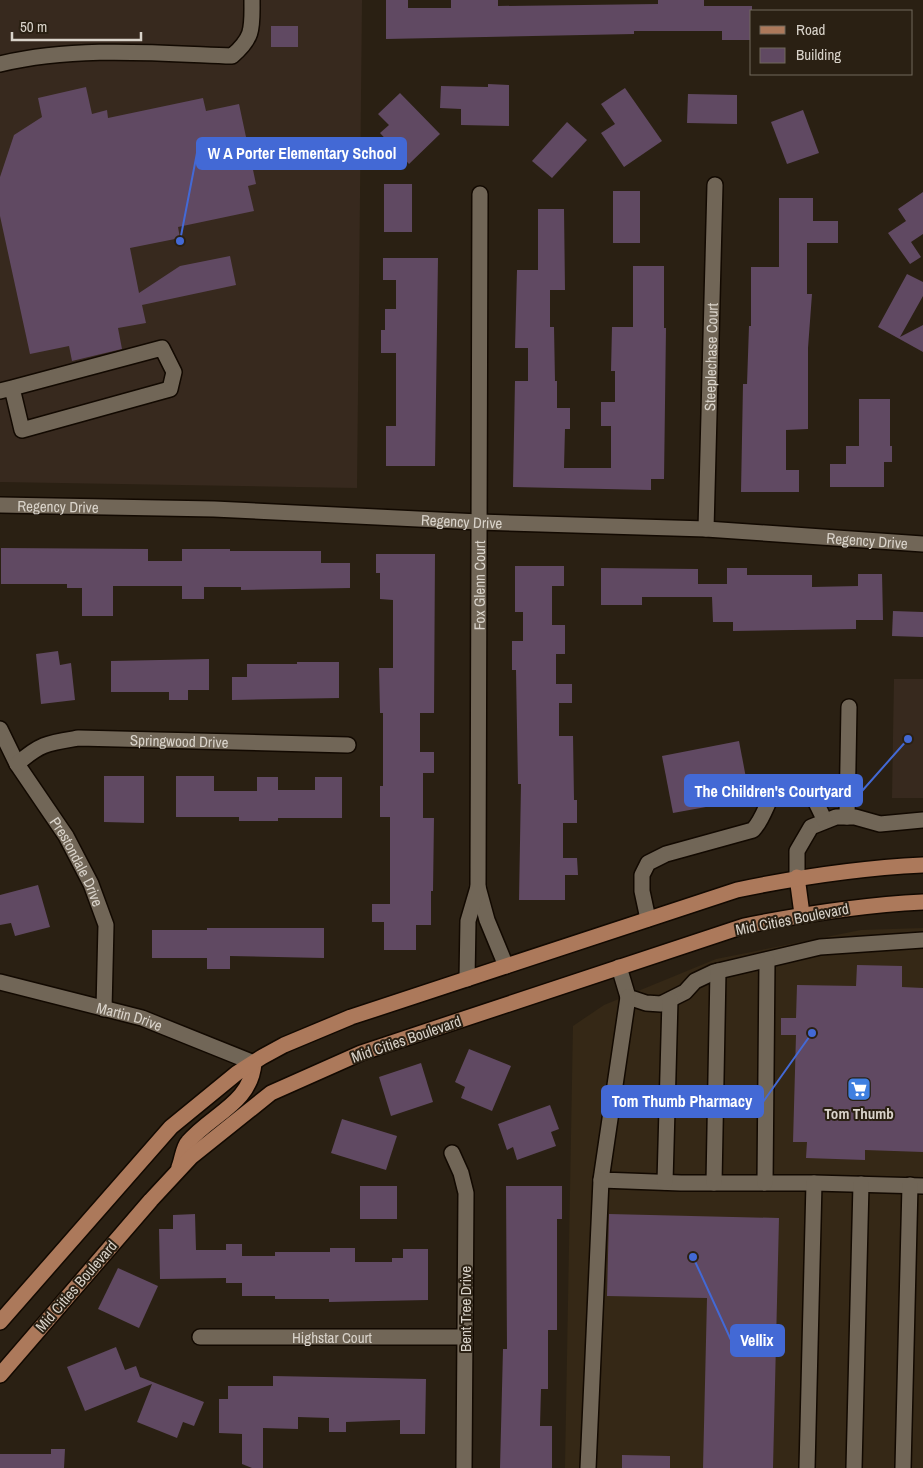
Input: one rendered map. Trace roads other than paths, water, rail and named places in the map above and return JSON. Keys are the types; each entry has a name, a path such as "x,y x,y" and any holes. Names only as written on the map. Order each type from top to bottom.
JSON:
{"main road":[{"path":"0,1322 171,1127 237,1073 284,1046 351,1017 737,890 797,878 866,868 923,865"},
{"path":"797,878 802,914"},
{"name":"Mid Cities Boulevard","path":"0,1375 191,1157 271,1093 361,1053 744,926 802,914 868,905 923,902"},
{"path":"178,1171 187,1143 241,1098 253,1075 254,1062"}],"street":[{"path":"0,64 25,58 108,52 232,56 247,43 252,24 252,0"},
{"name":"Steeplechase Court","path":"706,529 715,185"},
{"name":"Fox Glenn Court","path":"480,194 478,887 487,920 506,966"},
{"path":"162,348 174,372 170,389 22,430 6,390 162,348"},
{"name":"Regency Drive","path":"0,504 214,509 479,522 706,529 923,544"},
{"path":"847,817 849,707"},
{"name":"Prestondale Drive","path":"0,729 17,764 66,836 91,884 106,925 104,1008"},
{"name":"Springwood Drive","path":"17,764 34,749 46,743 79,738 348,745"},
{"path":"648,919 642,890 642,875 648,863 666,854 753,830 763,819 767,802 775,790 791,786 810,790 825,821"},
{"path":"797,878 797,851 811,827 836,817 847,817 880,824 923,820"},
{"name":"Fox Glenn Court","path":"467,979 468,921 478,887"},
{"path":"628,997 653,1004 661,1004 685,992 695,981 718,971 820,947 923,940"},
{"path":"765,1183 767,960"},
{"path":"588,1468 601,1180 628,997 619,967"},
{"path":"714,1183 718,971"},
{"name":"Martin Drive","path":"0,982 142,1018 254,1062"},
{"path":"665,1182 670,1000"},
{"name":"Bent Tree Drive","path":"452,1153 461,1172 466,1193 464,1468"},
{"path":"601,1180 916,1186 903,1468"},
{"path":"807,1468 814,1183"},
{"path":"854,1468 861,1184"},
{"name":"Highstar Court","path":"200,1337 465,1337"}],"place":[{"name":"W A Porter Elementary School","path":"180,241"},
{"name":"The Children's Courtyard","path":"908,739"},
{"name":"Tom Thumb Pharmacy","path":"812,1033"},
{"name":"Tom Thumb","path":"859,1089"},
{"name":"Vellix","path":"693,1257"}]}
